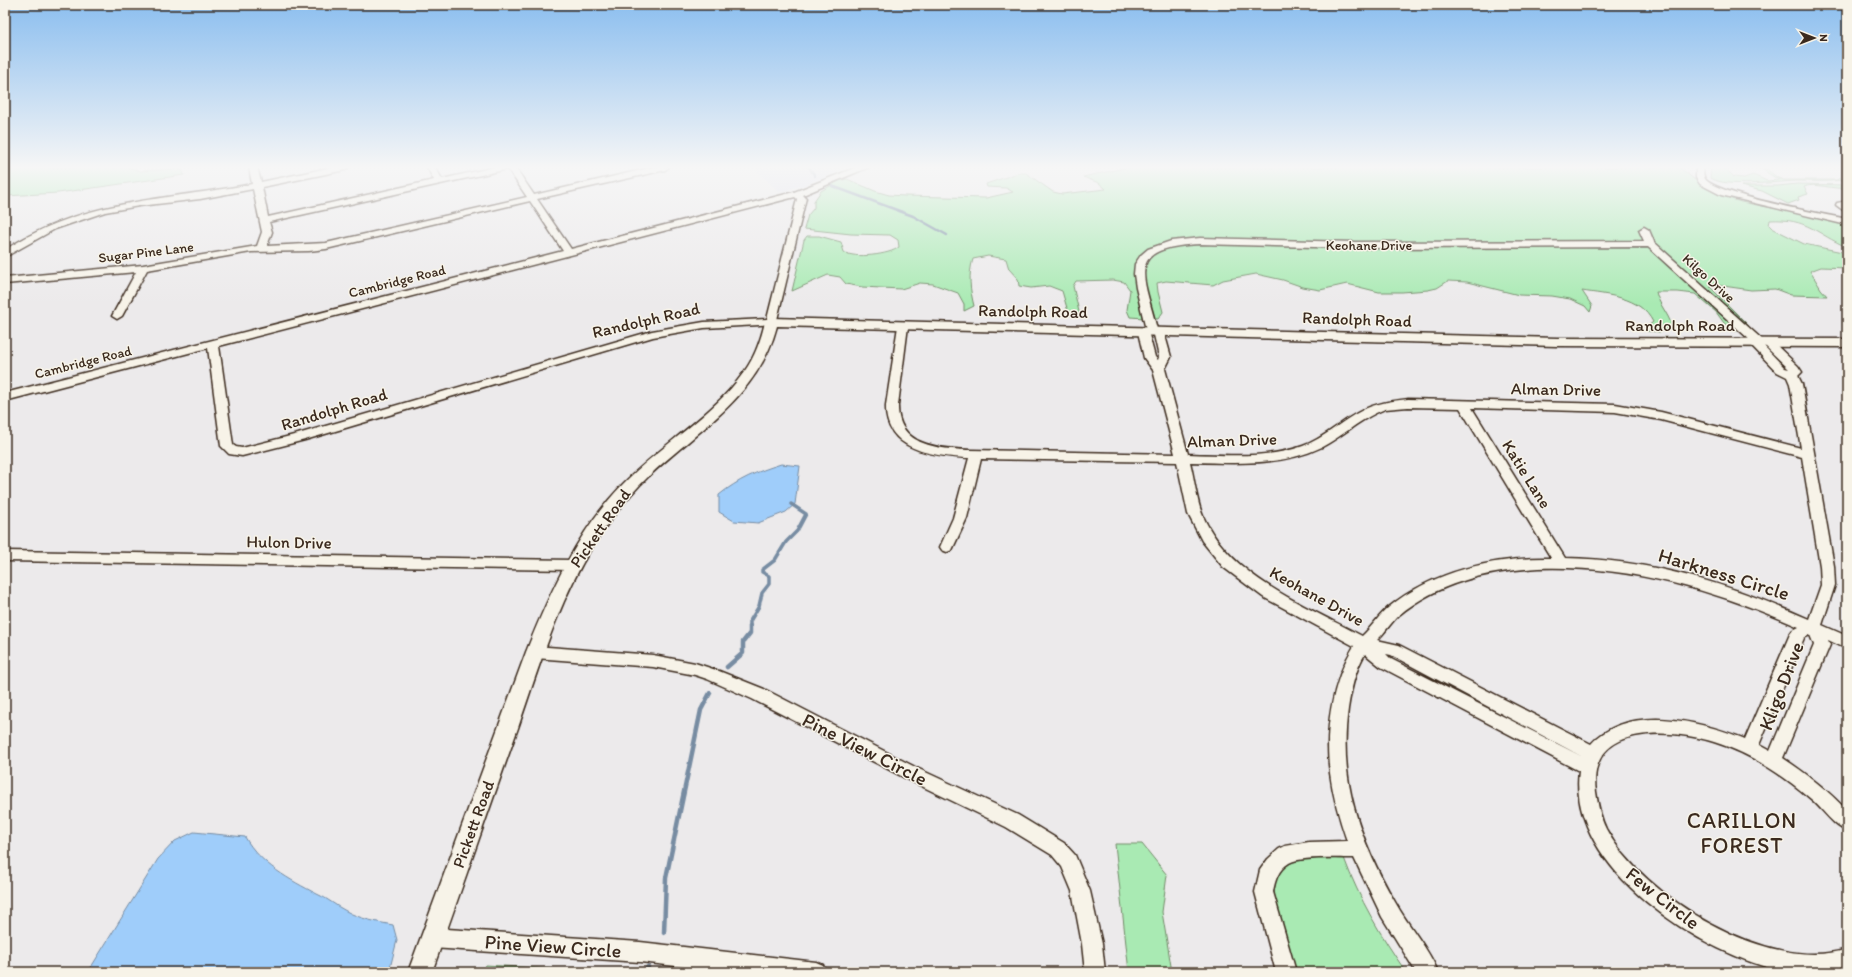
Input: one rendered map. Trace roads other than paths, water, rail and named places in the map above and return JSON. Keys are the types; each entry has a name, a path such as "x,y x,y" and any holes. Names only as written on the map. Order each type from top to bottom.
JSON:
{"street":[{"path":"5,254 47,229 94,213"},
{"path":"261,248 266,237 263,213"},
{"path":"264,220 298,213"},
{"name":"Sugar Pine Lane","path":"5,281 143,268 261,248 309,248 326,246 472,213"},
{"path":"541,213 569,253"},
{"name":"Cambridge Road","path":"5,397 725,213"},
{"name":"Pickett Road","path":"420,972 535,652 560,588 600,522 625,490 652,464 710,415 749,374 761,354 772,322 798,213"},
{"path":"1808,213 1846,220"},
{"name":"Kilgo Drive","path":"1644,230 1650,244 1761,343"},
{"name":"Keohane Drive","path":"1590,760 1386,663 1364,644 1268,593 1228,563 1207,538 1195,514 1159,369 1150,358 1151,332 1138,273 1141,263 1149,253 1163,246 1180,242 1200,241 1354,245 1650,244"},
{"path":"117,316 143,268"},
{"name":"Randolph Road","path":"213,344 227,446 236,452 250,451 271,446 658,333 717,323 772,322 1558,342 1847,342"},
{"name":"Alman Drive","path":"903,326 892,405 892,417 895,426 907,439 916,445 938,451 976,454 1182,458 1240,459 1278,457 1296,453 1317,444 1364,414 1382,406 1408,403 1599,406 1633,410 1807,454"},
{"name":"Keohane Drive","path":"1151,332 1165,357 1159,369"},
{"name":"Kligo Drive","path":"1761,343 1781,370 1792,375 1796,384 1827,566 1828,585 1814,627 1822,645 1774,761"},
{"name":"Katie Lane","path":"1464,404 1561,563"},
{"path":"947,547 960,518 976,454"},
{"name":"Hulon Drive","path":"5,556 573,565"},
{"name":"Harkness Circle","path":"1428,972 1390,915 1366,866 1353,834 1341,790 1337,752 1338,715 1347,676 1364,644 1376,633 1393,611 1423,591 1451,578 1489,568 1536,562 1595,564 1641,571 1694,582 1772,608 1847,643"},
{"name":"Kligo Drive","path":"1749,748 1798,634 1814,627"},
{"name":"Pine View Circle","path":"535,652 653,661 694,668 758,694 913,774 1012,821 1058,849 1070,861 1081,891 1092,944 1095,972"},
{"path":"1590,760 1613,735 1642,726 1682,727 1722,737 1749,748 1774,761 1807,784 1839,812 1847,823"},
{"name":"Few Circle","path":"1590,760 1586,798 1599,834 1616,860 1649,892 1693,924 1731,944 1787,962 1813,968 1841,962 1847,959"},
{"path":"1286,972 1264,892 1267,876 1274,865 1284,855 1309,850 1359,849"},
{"name":"Pine View Circle","path":"432,938 640,952 816,972"}],"water":[{"path":"781,464 800,466 795,504 786,512 758,523 734,521 719,512 719,495 748,476"},
{"path":"194,832 245,837 251,847 267,863 296,883 351,914 369,920 393,925 397,940 389,972 88,972 158,859 175,841"}],"waterway":[{"path":"904,213 913,216 947,235"},
{"path":"727,667 743,653 743,642 750,633 750,621 759,606 762,593 769,584 769,576 762,572 762,570 775,560 786,542 797,531 806,514 791,504"},
{"path":"664,933 666,878 701,710 710,693"},
{"path":"644,972 648,967"}],"district":[{"name":"CARILLON FOREST","path":"1742,832"}]}
